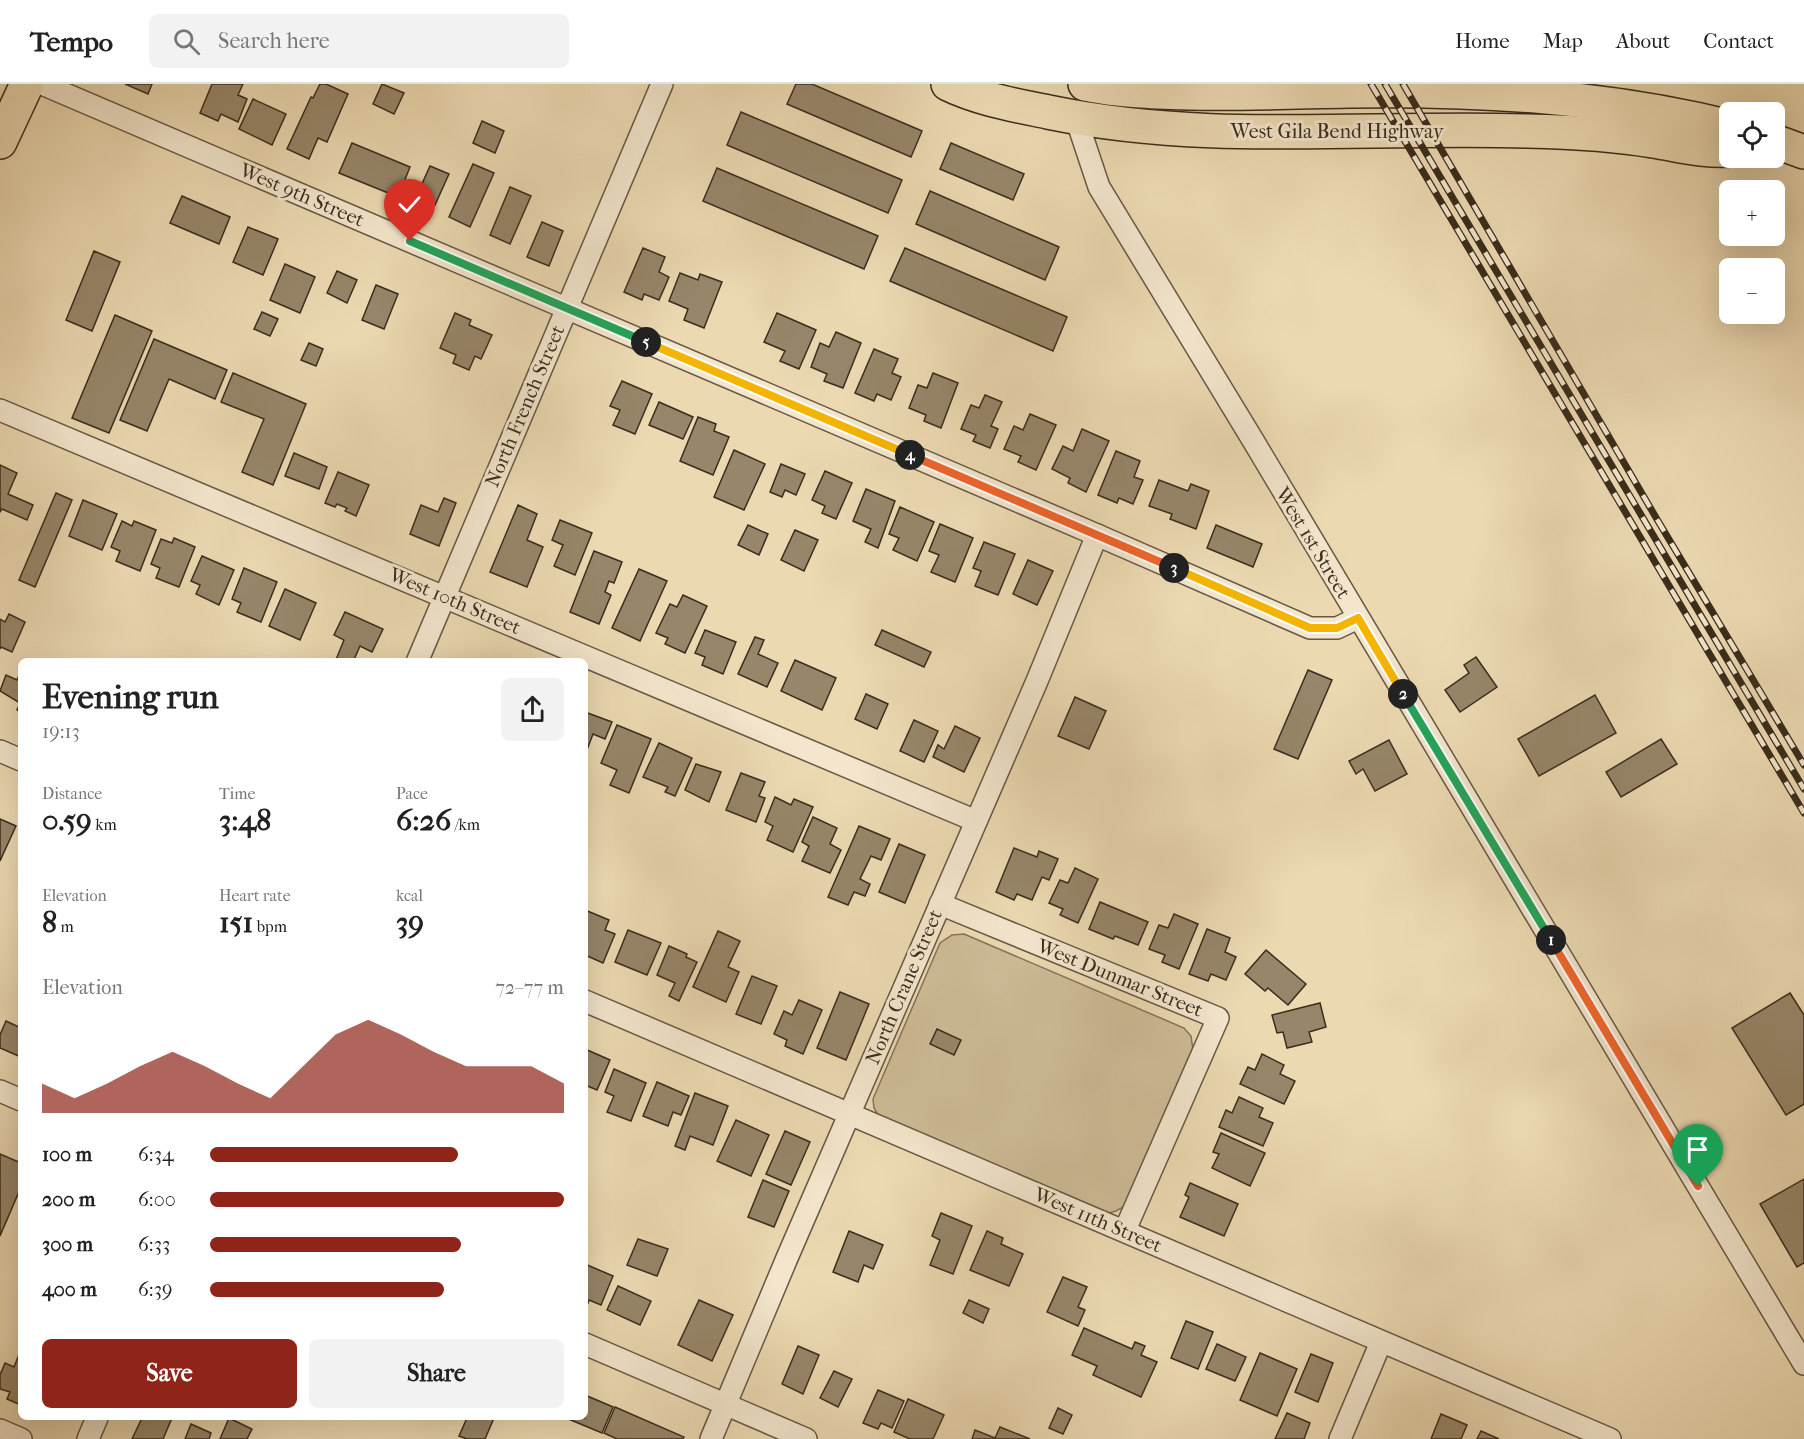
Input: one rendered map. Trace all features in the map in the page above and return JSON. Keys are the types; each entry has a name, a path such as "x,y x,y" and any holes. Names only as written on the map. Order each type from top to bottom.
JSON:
{"main road":[{"path":"3,129 27,84"},
{"name":"West Gila Bend Highway","path":"948,84 1003,102 1076,118 1152,128 1285,133 1498,130 1566,132 1652,140 1719,151"},
{"name":"West Gila Bend Highway","path":"1085,84 1161,92 1423,91 1486,93 1628,107 1719,125"},
{"path":"1785,145 1804,153"},
{"path":"1785,153 1804,153"}],"street":[{"name":"West 9th Street","path":"42,84 1310,628 1337,628 1358,618"},
{"name":"North French Street","path":"419,658 662,84"},
{"name":"West 1st Street","path":"1076,118 1099,187 1254,442 1804,1364"},
{"name":"West 10th Street","path":"0,410 976,821"},
{"name":"North Crane Street","path":"711,1439 1097,535"},
{"path":"0,750 18,759"},
{"name":"West Dunmar Street","path":"940,904 1218,1018 1125,1230"},
{"name":"West 11th Street","path":"588,1003 1125,1230 1610,1439"},
{"path":"0,1091 18,1099"},
{"path":"1340,1439 1381,1342"},
{"path":"588,1345 806,1439"},
{"path":"88,1439 96,1420"},
{"path":"0,1430 21,1439"}],"shaded area":[{"path":"964,934 1184,1028 1191,1036 1193,1050 1125,1206 1106,1214 880,1118 874,1108 873,1099 940,943 952,935"}],"building":[{"path":"125,84 152,84 148,94"},
{"path":"212,84 243,84 238,95 247,99 238,122 221,114 218,121 200,113"},
{"path":"320,84 326,84 348,94 327,142 318,138 309,159 287,149 311,97 313,98"},
{"path":"382,84 404,93 394,114 373,104"},
{"path":"796,84 812,84 922,131 911,157 787,104"},
{"path":"253,99 286,114 272,145 239,129"},
{"path":"741,112 902,180 888,213 727,145"},
{"path":"482,121 504,131 495,153 473,143"},
{"path":"352,143 410,167 398,197 339,173"},
{"path":"951,143 1024,174 1013,200 940,169"},
{"path":"473,164 494,173 470,227 449,217"},
{"path":"430,166 449,174 435,205 416,197"},
{"path":"717,168 878,236 864,269 703,201"},
{"path":"510,187 531,196 510,244 490,235"},
{"path":"930,191 1059,247 1045,280 916,224"},
{"path":"182,196 230,217 219,244 170,223"},
{"path":"542,222 563,231 549,266 527,257"},
{"path":"248,227 278,239 263,275 233,262"},
{"path":"643,248 665,257 659,272 669,277 659,300 644,294 642,300 624,292"},
{"path":"905,248 1067,317 1053,351 890,281"},
{"path":"94,251 120,262 92,331 66,320"},
{"path":"285,264 315,277 300,313 270,300"},
{"path":"337,271 357,280 347,303 327,293"},
{"path":"680,273 698,280 700,274 722,282 704,328 684,320 688,309 669,301"},
{"path":"376,285 398,294 384,329 362,320"},
{"path":"262,312 278,319 270,336 254,329"},
{"path":"455,313 471,320 469,325 492,335 481,359 475,356 469,370 453,363 456,355 440,348"},
{"path":"777,313 816,330 799,369 780,361 785,351 764,342"},
{"path":"115,315 152,331 109,433 72,418"},
{"path":"836,332 861,343 843,388 824,381 827,374 811,367 820,343 829,347"},
{"path":"154,339 227,370 215,399 169,379 147,431 120,420"},
{"path":"309,343 323,349 316,366 301,360"},
{"path":"874,349 898,359 892,373 901,377 891,400 877,394 874,401 855,393"},
{"path":"233,373 306,404 273,485 242,472 264,419 221,402"},
{"path":"933,373 958,383 941,428 924,421 926,415 909,408 918,385 927,388"},
{"path":"622,381 652,394 635,434 613,425 620,410 610,406"},
{"path":"985,395 1002,402 991,426 998,429 990,448 973,441 976,435 961,429 971,405 979,408"},
{"path":"659,402 693,417 683,439 649,425"},
{"path":"1030,414 1056,425 1036,470 1018,462 1021,456 1004,449 1014,426 1023,430"},
{"path":"698,417 716,424 714,431 729,437 713,475 680,461"},
{"path":"1082,429 1109,441 1086,492 1068,483 1070,478 1052,469 1063,446 1073,451"},
{"path":"734,450 765,464 744,510 714,497"},
{"path":"1116,451 1140,461 1134,477 1143,480 1133,504 1119,498 1117,503 1098,495"},
{"path":"294,453 327,467 319,489 285,476"},
{"path":"781,464 805,474 796,495 785,490 782,497 770,492"},
{"path":"0,465 17,473 8,494 33,505 27,520 2,509 0,512"},
{"path":"825,471 852,483 836,519 822,513 825,506 812,500"},
{"path":"338,472 369,485 356,516 345,511 347,508 325,503"},
{"path":"1159,480 1188,491 1191,484 1209,491 1196,529 1170,519 1172,514 1149,506"},
{"path":"866,489 895,501 878,548 865,542 871,529 853,521"},
{"path":"56,493 72,500 35,587 19,580"},
{"path":"444,498 456,503 439,546 410,534 421,505 438,512"},
{"path":"83,500 117,514 102,550 69,536"},
{"path":"518,505 537,514 527,540 543,547 527,587 490,572"},
{"path":"900,507 934,522 917,561 893,550 899,538 889,534"},
{"path":"560,520 592,533 575,575 554,566 563,545 552,540"},
{"path":"122,521 132,526 134,521 156,530 140,571 116,561 120,551 111,547"},
{"path":"940,524 973,538 955,582 931,572 939,555 929,551"},
{"path":"748,525 768,534 759,555 738,545"},
{"path":"1216,525 1262,544 1253,567 1207,548"},
{"path":"795,530 818,540 804,571 781,560"},
{"path":"174,538 195,547 179,587 156,578 160,568 151,564 161,539 172,543"},
{"path":"984,542 1015,554 998,595 975,586 981,571 973,568"},
{"path":"594,551 622,562 614,583 609,581 605,592 611,595 599,624 570,612"},
{"path":"202,556 234,570 219,605 196,594 200,585 191,581"},
{"path":"1028,560 1053,571 1037,605 1013,594"},
{"path":"244,568 277,582 261,622 237,612 241,603 232,599"},
{"path":"639,569 667,581 640,641 612,628"},
{"path":"285,589 316,603 300,640 269,626"},
{"path":"683,595 707,606 685,653 665,644 668,638 656,633 670,604 677,607"},
{"path":"345,612 383,629 372,652 360,646 355,658 337,658 344,640 334,635"},
{"path":"9,614 25,622 12,652 1,647 0,649 0,619 5,622"},
{"path":"705,630 736,642 723,674 702,665 705,657 695,653"},
{"path":"882,630 931,652 924,667 875,645"},
{"path":"755,637 764,640 758,654 778,663 767,687 738,674"},
{"path":"1476,657 1497,687 1460,712 1445,690 1469,673 1464,665"},
{"path":"795,660 836,678 822,710 781,691"},
{"path":"1308,670 1332,680 1298,759 1274,749"},
{"path":"6,675 17,680 18,678 18,702 0,691"},
{"path":"866,694 888,704 877,729 855,719"},
{"path":"1595,695 1616,733 1539,776 1518,739"},
{"path":"1075,697 1106,711 1089,749 1058,736"},
{"path":"588,713 612,722 605,739 593,734 588,747"},
{"path":"914,720 938,731 924,762 900,751"},
{"path":"617,725 651,739 629,793 610,785 617,770 601,763"},
{"path":"955,726 980,738 964,772 933,757 938,745 944,749"},
{"path":"1661,739 1677,764 1621,797 1606,772"},
{"path":"1389,740 1407,774 1375,791 1363,769 1356,774 1349,761"},
{"path":"659,743 692,758 675,796 665,792 668,787 643,777"},
{"path":"696,764 721,772 709,802 685,790"},
{"path":"741,773 765,782 759,796 765,798 756,822 726,810"},
{"path":"775,797 791,805 794,799 813,807 793,852 767,840 773,826 765,822"},
{"path":"813,817 837,828 830,844 841,850 830,873 802,861 809,846 802,842"},
{"path":"0,819 16,826 0,861"},
{"path":"859,826 890,839 881,860 871,856 860,879 870,884 865,896 854,892 848,905 828,897"},
{"path":"899,844 925,855 905,903 879,892"},
{"path":"1014,848 1037,857 1039,851 1058,859 1049,880 1042,877 1032,900 1017,894 1014,900 996,892"},
{"path":"1075,868 1098,879 1078,923 1060,915 1063,909 1049,903 1060,880 1068,883"},
{"path":"1100,902 1148,922 1138,945 1115,936 1113,939 1089,929"},
{"path":"588,911 609,920 605,930 615,934 603,963 588,956"},
{"path":"1174,914 1198,924 1179,969 1162,962 1165,955 1149,949 1159,925 1168,928"},
{"path":"1207,929 1230,938 1225,952 1236,957 1226,980 1211,974 1208,981 1189,974"},
{"path":"628,930 661,943 647,975 615,962"},
{"path":"718,931 740,941 728,967 739,972 726,1002 693,987"},
{"path":"669,946 687,954 686,957 697,962 679,1001 669,996 675,983 657,975"},
{"path":"1266,950 1306,984 1288,1005 1268,988 1265,991 1245,974"},
{"path":"752,976 777,986 761,1024 736,1014"},
{"path":"840,992 869,1004 846,1060 817,1048"},
{"path":"1790,993 1804,1015 1804,1104 1786,1115 1732,1028"},
{"path":"799,1000 822,1010 803,1054 785,1046 787,1040 774,1034 784,1011 792,1015"},
{"path":"1320,1003 1326,1027 1309,1032 1312,1042 1287,1048 1283,1032 1277,1033 1272,1015"},
{"path":"6,1021 18,1027 18,1056 0,1048 0,1035"},
{"path":"937,1029 961,1040 954,1055 930,1044"},
{"path":"588,1050 610,1060 597,1090 588,1086"},
{"path":"1262,1054 1284,1065 1280,1074 1295,1081 1284,1104 1240,1084 1248,1067 1255,1070"},
{"path":"614,1069 646,1083 631,1121 607,1112 614,1096 605,1092"},
{"path":"657,1082 689,1096 681,1115 673,1112 668,1126 643,1116"},
{"path":"695,1093 728,1106 713,1145 690,1136 685,1150 675,1146"},
{"path":"1239,1097 1263,1108 1259,1117 1273,1123 1263,1146 1219,1127 1226,1110 1232,1113"},
{"path":"736,1120 769,1135 751,1176 717,1161"},
{"path":"785,1131 810,1142 791,1185 766,1174"},
{"path":"1221,1133 1265,1153 1250,1186 1212,1168 1219,1154 1213,1152"},
{"path":"0,1154 18,1162 18,1194 0,1236"},
{"path":"1804,1179 1804,1263 1797,1267 1760,1204"},
{"path":"763,1180 789,1191 774,1227 748,1217"},
{"path":"1190,1183 1238,1204 1224,1236 1180,1217 1189,1197 1185,1195"},
{"path":"941,1213 972,1226 953,1274 930,1265 940,1240 932,1236"},
{"path":"849,1231 883,1245 873,1269 864,1265 858,1282 833,1272"},
{"path":"987,1231 1003,1238 1001,1244 1023,1254 1009,1286 970,1270"},
{"path":"638,1239 668,1249 657,1276 627,1265"},
{"path":"588,1265 613,1276 601,1305 589,1300 588,1303"},
{"path":"1063,1277 1087,1287 1078,1307 1085,1310 1078,1326 1047,1312"},
{"path":"618,1286 651,1301 640,1325 607,1310"},
{"path":"699,1300 733,1315 712,1361 678,1345"},
{"path":"969,1300 989,1309 983,1323 963,1313"},
{"path":"1186,1321 1213,1332 1198,1369 1171,1358"},
{"path":"1084,1328 1132,1349 1135,1342 1145,1346 1141,1355 1157,1362 1141,1397 1093,1375 1097,1366 1072,1355"},
{"path":"1217,1344 1246,1357 1235,1381 1206,1369"},
{"path":"798,1346 819,1355 803,1394 782,1384"},
{"path":"1260,1353 1297,1369 1277,1416 1240,1400"},
{"path":"1311,1354 1333,1363 1318,1402 1295,1392"},
{"path":"18,1357 18,1404 7,1399 10,1392 0,1389 0,1375 5,1363 14,1367"},
{"path":"834,1371 852,1379 838,1407 820,1398"},
{"path":"878,1390 904,1401 892,1428 881,1423 878,1429 863,1423"},
{"path":"588,1396 613,1407 602,1433 571,1420 588,1420"},
{"path":"908,1399 944,1415 933,1439 910,1439 894,1432"},
{"path":"615,1407 684,1437 683,1439 617,1439 604,1433"},
{"path":"1058,1408 1072,1415 1063,1434 1049,1428"},
{"path":"1287,1413 1310,1423 1304,1439 1275,1439"},
{"path":"1441,1414 1467,1425 1461,1439 1431,1439"},
{"path":"141,1420 171,1420 163,1439 132,1439"},
{"path":"228,1420 252,1429 247,1439 220,1439"},
{"path":"466,1420 493,1420 485,1439 467,1439 459,1436"},
{"path":"191,1424 211,1433 209,1439 185,1439"},
{"path":"1000,1427 1030,1439 972,1439 975,1430 995,1438"},
{"path":"1481,1431 1499,1439 1477,1439"}],"railway":[{"path":"1371,84 1804,813"},
{"path":"1385,84 1804,789"},
{"path":"1403,84 1658,521 1804,765"}],"route":[{"path":"410,241 1310,628 1337,628 1358,618 1698,1186"}]}
